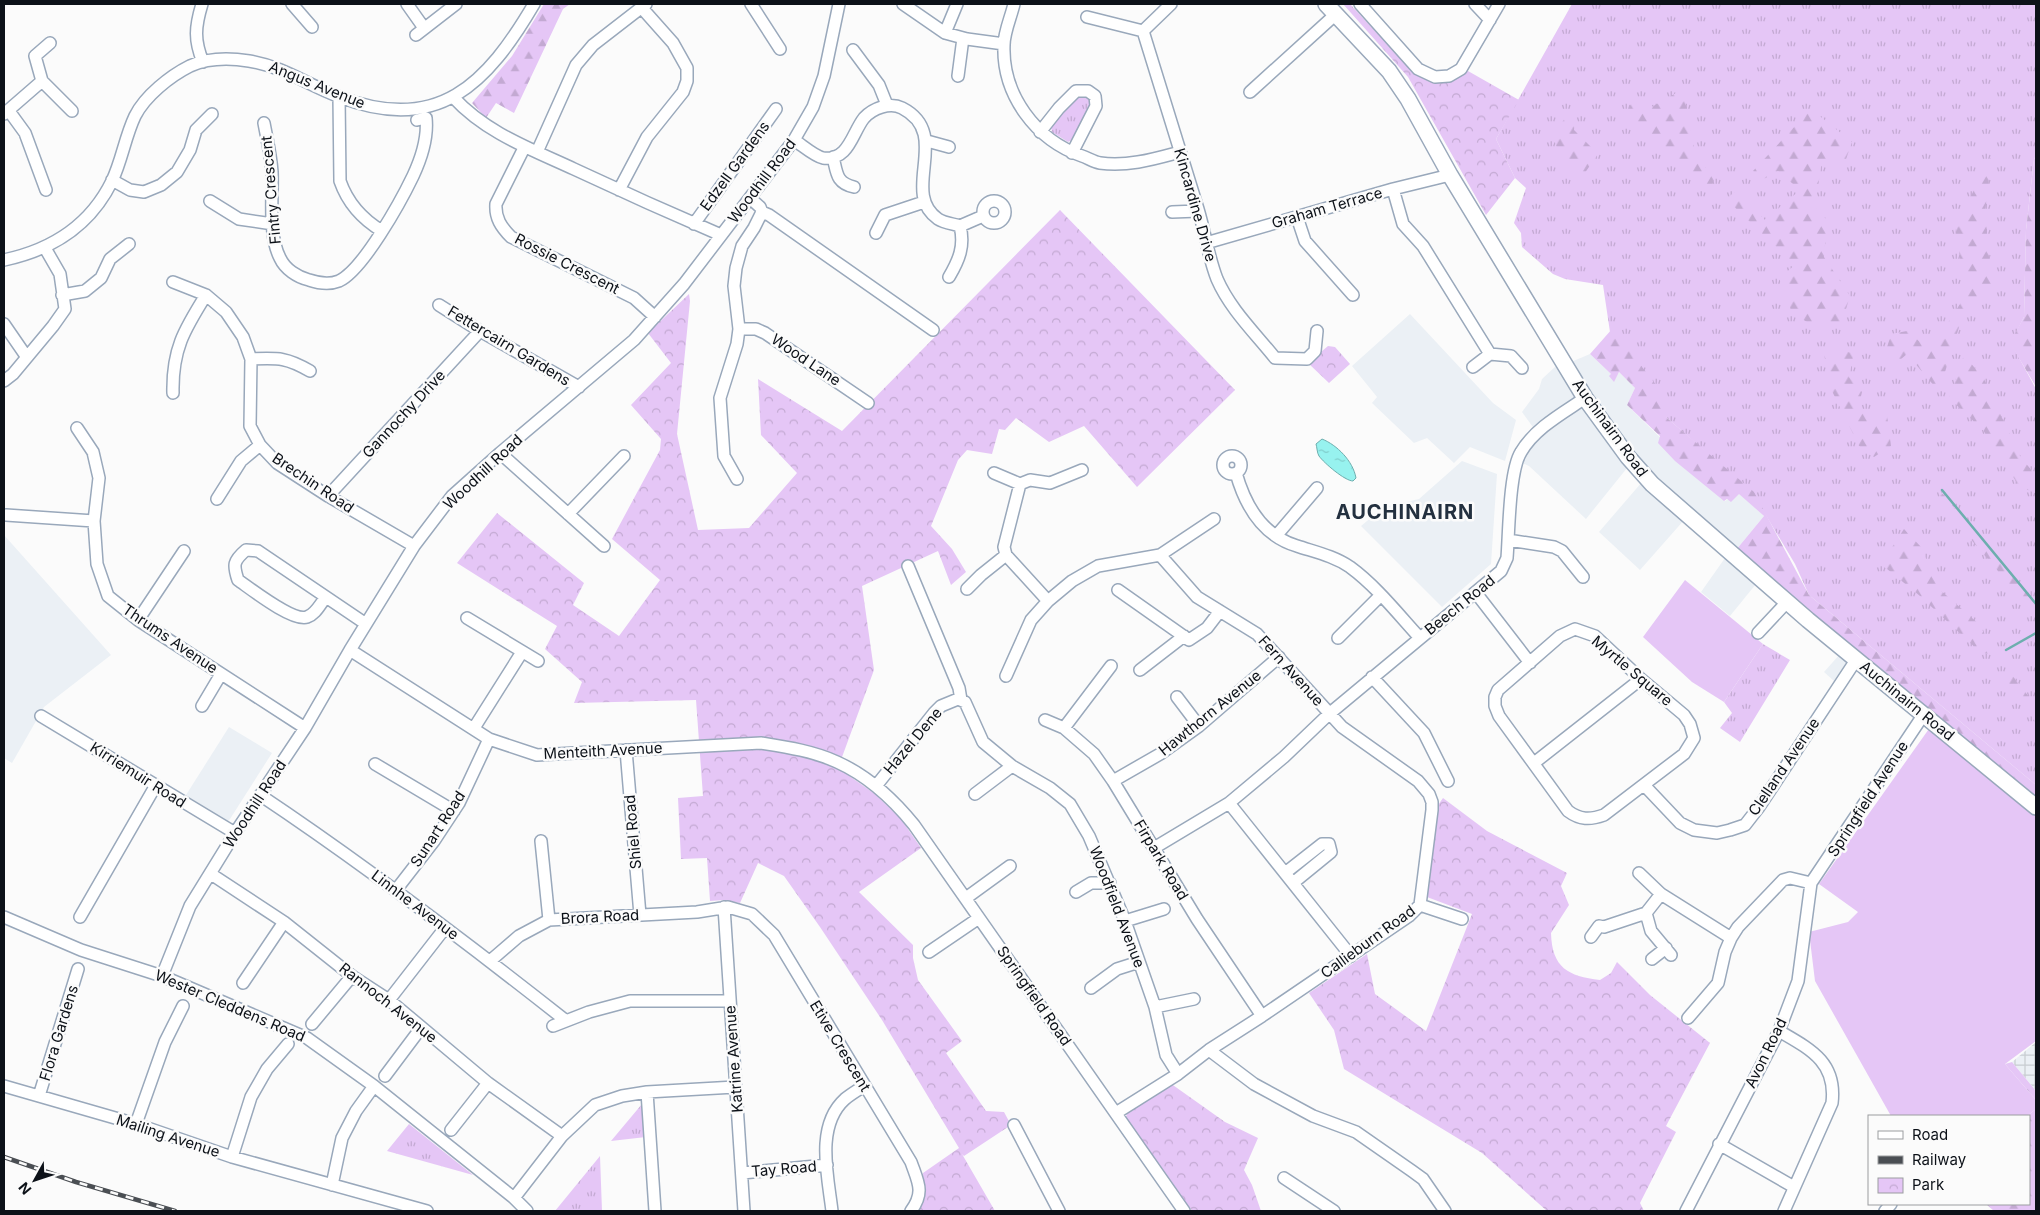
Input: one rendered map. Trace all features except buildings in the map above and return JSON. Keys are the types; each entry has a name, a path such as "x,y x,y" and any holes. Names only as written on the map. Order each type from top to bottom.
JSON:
{"main road":[{"name":"Auchinairn Road","path":"1331,9 1388,71 1403,92 1450,175 1585,398 1628,457 1652,484 1787,602 2036,807"}],"street":[{"path":"202,4 195,33 203,62"},
{"path":"292,4 312,26"},
{"path":"407,4 420,32 456,4"},
{"name":"Angus Avenue","path":"4,260 45,248 73,230 83,221 112,180 135,115 158,86 190,66 214,60 235,59 264,64 279,68 339,97 366,106 405,111 432,106 453,97 470,86 491,68 520,29 534,4"},
{"path":"751,4 780,49"},
{"name":"Woodhill Road","path":"162,976 190,906 235,833 305,728 414,546 452,496 634,340 684,284 794,140 813,107 824,76 839,4"},
{"path":"902,4 945,33 963,38 1004,44"},
{"path":"945,33 958,4"},
{"path":"1014,4 1004,44 1007,75 1017,101 1040,132 1072,153 1100,163 1142,162 1180,152"},
{"path":"1087,17 1143,31 1171,4"},
{"path":"1360,4 1418,69 1435,77 1449,76 1461,68 1500,4"},
{"path":"1475,4 1490,20"},
{"path":"537,152 576,65 593,44 643,5 673,43 687,68 687,81 683,92 647,137 619,190"},
{"path":"1250,92 1331,9"},
{"name":"Kincardine Drive","path":"1143,31 1206,243 1217,278 1224,291 1250,329 1275,358 1307,360 1315,351 1316,330"},
{"path":"958,76 963,38"},
{"path":"50,43 35,56 42,81 72,112"},
{"path":"853,50 879,86 887,105"},
{"path":"42,81 6,112 25,133 46,190"},
{"path":"1040,132 1059,108 1076,91 1088,91 1095,96 1096,106 1072,153"},
{"path":"339,97 340,181 344,193 352,206 372,225 382,231"},
{"path":"453,97 463,108 487,127 524,148 537,152 722,235"},
{"path":"794,140 821,158 833,157 845,150 864,119 874,111 887,105 901,107 919,119 926,141 923,178 924,202 938,219 960,226 983,216"},
{"name":"Edzell Gardens","path":"694,224 776,109"},
{"path":"112,180 130,190 144,192 161,185 177,172 190,150 196,130 212,114"},
{"name":"Fintry Crescent","path":"264,123 272,170 274,243 280,260 289,271 303,279 322,284 338,281 353,270 382,231 413,176 426,135 426,118 417,120"},
{"path":"926,141 949,147"},
{"name":"Rossie Crescent","path":"524,148 496,204 496,212 502,229 511,237 538,249 602,284 634,298 655,317"},
{"path":"833,157 839,179 844,185 854,187"},
{"name":"Graham Terrace","path":"1206,243 1393,189 1450,175"},
{"path":"1393,189 1403,224 1423,246 1490,354"},
{"path":"750,198 760,207 762,212 769,215 933,330"},
{"path":"210,201 239,219 273,224"},
{"path":"876,233 885,215 924,202"},
{"path":"1172,212 1198,211"},
{"path":"737,479 724,456 720,398 737,344 739,329 734,286 736,268 742,246 762,212"},
{"path":"1297,217 1305,241 1353,295"},
{"path":"949,277 959,260 963,238 960,226"},
{"path":"62,295 85,291 101,278 110,259 128,244"},
{"path":"4,381 13,374 65,309 60,274 45,248"},
{"name":"Brechin Road","path":"173,282 206,295 226,312 243,337 251,359 250,426 260,445 277,463 328,496 414,546"},
{"path":"173,393 176,353 185,328 206,295"},
{"name":"Fettercairn Gardens","path":"439,305 480,331 579,387"},
{"path":"4,324 26,356"},
{"name":"Wood Lane","path":"739,329 756,329 765,333 868,403"},
{"name":"Gannochy Drive","path":"328,496 480,331"},
{"path":"1473,368 1490,354 1511,356 1522,368"},
{"path":"251,359 282,358 310,371"},
{"name":"Beech Road","path":"1154,848 1229,803 1284,757 1329,714 1372,677 1501,571 1507,558 1514,470 1520,453 1532,438 1585,398"},
{"name":"Thrums Avenue","path":"77,428 93,452 99,478 94,521 97,564 108,596 138,620 305,728"},
{"path":"217,500 241,461 260,445"},
{"path":"500,453 604,546"},
{"path":"568,514 624,456"},
{"path":"994,473 1020,484 1030,480 1050,483 1082,470"},
{"path":"1236,473 1245,500 1255,515 1276,536 1294,546 1334,558 1349,567 1369,583 1420,638"},
{"path":"1020,484 1004,548 1006,555 1048,601"},
{"path":"1276,536 1317,488"},
{"path":"6,515 94,521"},
{"path":"1006,676 1031,620 1048,601 1072,581 1098,566 1160,555 1214,519"},
{"path":"1508,540 1554,547 1562,551 1583,577"},
{"path":"326,597 314,614 305,618 294,617 238,580 234,568 236,558 246,550 258,551 366,624"},
{"path":"138,620 184,551"},
{"path":"967,589 1006,555"},
{"name":"Fern Avenue","path":"1160,555 1198,597 1257,634 1329,714"},
{"name":"Woodfield Avenue","path":"908,566 960,688 957,700 965,702 983,742 1012,766 1050,788 1070,804 1089,836 1125,921 1155,1007 1166,1055 1178,1074"},
{"path":"1118,590 1189,640 1207,628 1220,611"},
{"path":"1476,593 1530,663"},
{"path":"1338,638 1380,596"},
{"path":"1758,633 1787,602"},
{"path":"467,618 538,662"},
{"name":"Myrtle Square","path":"1575,630 1595,636 1641,679 1684,715 1690,724 1694,738 1684,754 1604,815 1584,819 1576,817 1568,811 1499,716 1495,706 1494,697 1498,690 1530,663 1560,636 1575,630"},
{"path":"1140,670 1184,636"},
{"name":"Menteith Avenue","path":"350,650 489,739 537,755 761,743 797,749 837,762 876,786"},
{"path":"474,728 522,652"},
{"name":"Hawthorn Avenue","path":"1113,781 1160,754 1199,726 1279,657"},
{"name":"Clelland Avenue","path":"1644,785 1680,823 1694,830 1717,833 1745,825 1759,807 1856,660"},
{"path":"1064,728 1111,666"},
{"path":"202,706 221,674"},
{"path":"1372,677 1424,733 1436,770 1448,781"},
{"path":"1534,763 1641,679"},
{"path":"1177,697 1199,726"},
{"name":"Hazel Dene","path":"876,786 934,713 941,706 957,700"},
{"name":"Callieburn Road","path":"1116,1112 1178,1074 1209,1050 1409,916 1420,905 1432,810 1429,794 1418,781 1342,727 1329,714"},
{"name":"Springfield Avenue","path":"1811,883 1924,714"},
{"name":"Kirriemuir Road","path":"41,716 235,833"},
{"name":"Firpark Road","path":"1045,720 1064,728 1094,754 1262,1016"},
{"name":"Sunart Road","path":"396,890 434,841 454,810 489,739"},
{"name":"Shiel Road","path":"626,750 640,915"},
{"path":"375,764 454,810"},
{"path":"975,794 989,785 1000,773 1012,766"},
{"path":"80,916 156,785"},
{"name":"Springfield Road","path":"876,786 898,806 914,825 1184,1211"},
{"name":"Linnhe Avenue","path":"260,795 337,846 565,1020"},
{"path":"1229,803 1351,956"},
{"path":"541,840 549,920"},
{"path":"1285,873 1322,844 1330,844 1330,852 1293,883"},
{"path":"966,898 1010,866"},
{"path":"1640,873 1661,894 1730,938"},
{"name":"Rannoch Avenue","path":"211,874 284,922 352,976 389,1000 488,1083 562,1136"},
{"path":"1688,1018 1718,983 1730,938 1738,927 1783,880 1790,878 1811,883"},
{"path":"1076,892 1092,884 1110,883"},
{"name":"Avon Road","path":"1686,1211 1779,1031 1798,981 1811,883"},
{"path":"1591,937 1599,926 1604,927 1646,913 1661,894"},
{"path":"1420,905 1462,919"},
{"name":"Brora Road","path":"490,961 519,936 549,920 697,912 724,906"},
{"name":"Katrine Avenue","path":"724,906 744,1211"},
{"name":"Etive Crescent","path":"724,906 752,914 774,935 911,1162 919,1186 918,1201 911,1211"},
{"path":"1125,921 1164,909"},
{"path":"1646,913 1651,931 1668,951 1652,959"},
{"name":"Wester Cleddens Road","path":"4,917 81,950 162,976 307,1038 374,1086 528,1211"},
{"path":"929,952 979,918"},
{"path":"243,983 284,922"},
{"path":"389,1000 445,928"},
{"path":"1092,988 1116,969 1139,962"},
{"name":"Flora Gardens","path":"39,1096 78,970"},
{"path":"312,1024 352,976"},
{"path":"1155,1007 1194,999"},
{"path":"553,1026 565,1020 630,1001 730,1001"},
{"path":"136,1124 165,1042 183,1006"},
{"path":"385,1076 421,1028"},
{"path":"1779,1031 1818,1055 1828,1071 1833,1090 1832,1103 1784,1211"},
{"path":"232,1157 252,1097 267,1068 288,1044"},
{"path":"1209,1050 1254,1084 1312,1116 1356,1132 1412,1170 1423,1179 1445,1211"},
{"path":"451,1130 488,1083"},
{"name":"Mailing Avenue","path":"4,1086 136,1124 232,1157 427,1211"},
{"path":"332,1185 342,1138 356,1111 374,1086"},
{"path":"832,1211 827,1165 827,1130 844,1100 864,1086"},
{"path":"514,1198 562,1136 595,1105 622,1096 647,1092 735,1088"},
{"path":"647,1092 655,1211"},
{"path":"1014,1125 1059,1211"},
{"path":"1719,1144 1794,1187"},
{"name":"Tay Road","path":"742,1173 827,1165"},
{"path":"1284,1178 1334,1211"}],"shaded area":[{"path":"1410,314 1493,403 1516,420 1505,461 1470,447 1454,463 1427,438 1414,443 1372,403 1377,397 1352,366"},
{"path":"1590,354 1611,374 1614,381 1619,372 1635,388 1627,405 1725,501 1739,493 1764,516 1736,550 1679,500 1622,438 1608,445 1627,468 1586,519 1529,466 1518,461 1540,437 1522,412 1539,389 1542,379 1556,366"},
{"path":"1462,461 1497,474 1491,564 1442,607 1361,526 1384,507 1419,499"},
{"path":"1642,482 1685,519 1640,570 1599,532"},
{"path":"4,535 111,655 44,707 12,763 4,758"},
{"path":"1725,558 1756,584 1730,616 1701,592"},
{"path":"1840,654 1848,660 1834,681 1824,672"},
{"path":"229,727 272,753 227,822 186,795"},
{"path":"2036,1042 2036,1091 2012,1062"}],"green space":[{"path":"544,4 570,4 563,9 514,113 496,103 486,118 472,103 512,56"},
{"path":"1343,4 1350,4 1414,73 1434,83 1451,80 1468,71 1519,100 1496,139 1515,178 1486,215 1408,77"},
{"path":"1572,4 2036,4 2036,156 2034,159 2026,230 2024,317 2011,343 2036,389 2036,785 1809,595 1795,564 1752,492 1667,418 1610,332 1603,285 1565,279 1553,274 1522,247 1521,233 1514,223 1526,188 1515,178 1496,139"},
{"path":"1683,89 1696,157 1715,178 1711,188 1687,174 1624,118 1631,104 1650,108"},
{"path":"1079,95 1089,97 1091,103 1074,139 1068,142 1052,132 1051,126"},
{"path":"1811,109 1852,142 1845,162 1822,160 1815,207 1827,220 1824,257 1850,296 1842,322 1812,325 1792,313 1779,278 1795,265 1726,199 1737,190 1765,220 1800,190 1778,171 1762,180 1753,171"},
{"path":"1568,114 1575,118 1574,130 1598,154 1582,177 1561,162 1553,135"},
{"path":"1992,155 1985,212 1992,285 1960,324 1945,372 1936,388 1907,354 1894,365 1885,354 1891,334 1907,331 1925,346 1934,344 1966,295 1955,227"},
{"path":"2036,156 2036,387 2010,343 2024,317 2026,230 2034,159"},
{"path":"1060,210 1235,390 1137,487 1084,426 1049,442 1016,418 1005,430 999,429 992,454 967,450 958,460 931,526 952,549 966,572 951,585 938,551 862,586 874,670 838,768 875,794 901,819 921,848 859,892 913,945 913,958 918,980 962,1041 946,1053 986,1111 1004,1112 1011,1125 964,1156 962,1154 995,1211 917,1211 924,1201 923,1173 959,1148 882,1020 820,927 784,876 758,863 740,903 724,900 710,901 707,858 681,859 678,798 703,796 696,700 574,703 582,682 545,649 557,626 457,563 497,513 584,583 573,605 619,636 660,580 612,539 660,450 661,439 631,405 671,363 648,333 689,294 690,301 677,434 698,530 749,528 797,473 761,435 758,379 842,431"},
{"path":"1612,329 1661,391 1667,418 1754,492 1809,595 2036,785 2036,801 1736,550 1764,516 1739,494 1731,502 1727,499 1724,501 1675,461 1658,443 1660,436 1627,405 1635,388 1619,372 1614,382 1609,376 1611,374 1590,354"},
{"path":"1328,346 1335,347 1350,364 1329,383 1308,363"},
{"path":"1823,348 1854,353 1849,377 1862,392 1858,408 1887,415 1891,446 1874,457 1859,446 1830,387"},
{"path":"1964,355 1984,379 2021,458 2036,475 2035,493 2019,486 1983,430 1949,398"},
{"path":"1935,485 2036,605 2036,615 1955,521"},
{"path":"1904,529 1921,547 1938,588 1980,625 1994,654 1981,653 1920,596 1881,564"},
{"path":"1685,580 1763,644 1724,702 1692,682 1643,637"},
{"path":"1763,644 1790,660 1740,742 1720,728 1732,713 1724,702"},
{"path":"2012,675 2036,706 2036,723 2006,679"},
{"path":"1931,726 2036,813 2036,1041 2005,1064 2036,1100 2036,1109 2028,1115 1890,1115 1815,981 1809,932 1848,922 1858,912 1819,884"},
{"path":"1443,798 1487,831 1567,873 1561,886 1569,905 1551,933 1555,955 1564,968 1579,976 1600,980 1611,973 1617,962 1650,995 1710,1043 1666,1126 1676,1132 1640,1203 1644,1211 1547,1211 1482,1153 1344,1069 1334,1030 1309,993 1367,954 1375,994 1426,1031 1472,914 1427,897 1436,808"},
{"path":"2012,1062 2036,1091 2036,1100 2005,1064"},
{"path":"1170,1083 1225,1122 1258,1138 1244,1170 1252,1185 1261,1211 1192,1211 1126,1117 1128,1111"},
{"path":"642,1104 646,1137 611,1141"},
{"path":"2036,1109 2036,1211 1994,1211 1987,1205 2030,1205 2030,1115 2028,1115"},
{"path":"409,1124 473,1175 387,1151"},
{"path":"600,1156 602,1211 555,1211"}],"water":[{"path":"1322,439 1344,454 1352,466 1356,478 1353,481 1340,475 1319,456 1316,444"}],"waterway":[{"path":"1942,490 2036,604"},
{"path":"2006,650 2036,633"}],"railway":[{"path":"4,1157 76,1182 175,1211"}],"district":[{"name":"AUCHINAIRN","path":"1405,512"}]}
